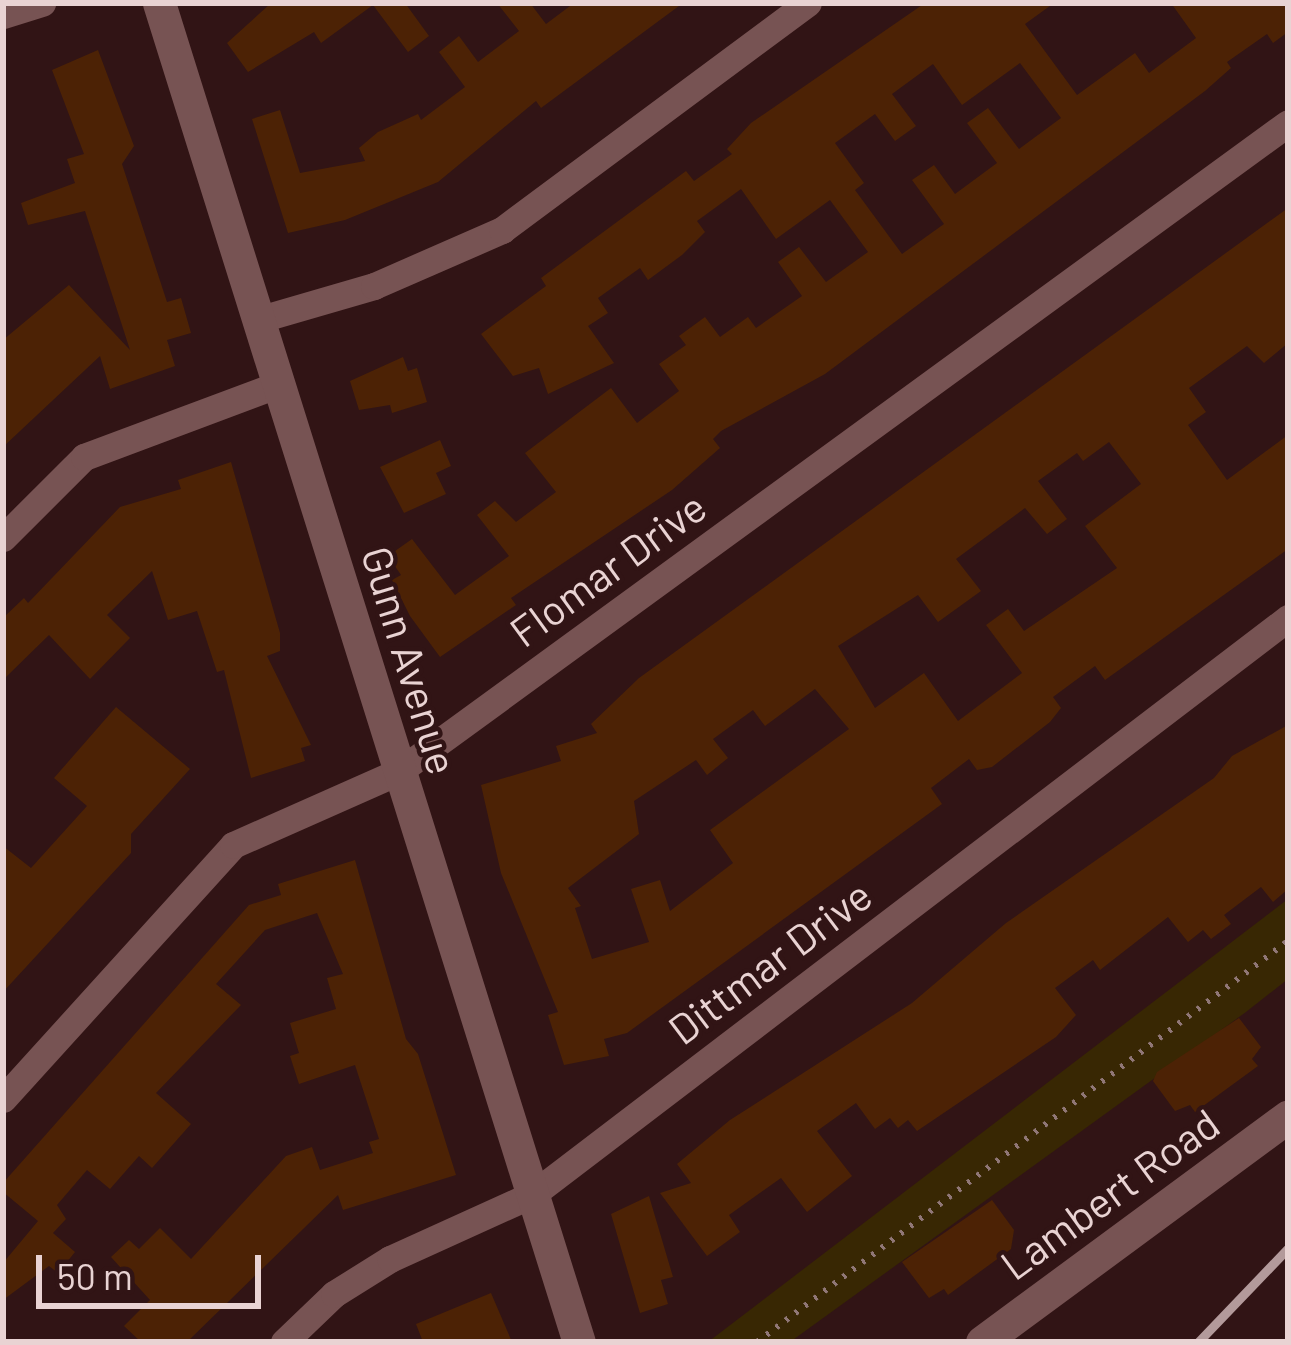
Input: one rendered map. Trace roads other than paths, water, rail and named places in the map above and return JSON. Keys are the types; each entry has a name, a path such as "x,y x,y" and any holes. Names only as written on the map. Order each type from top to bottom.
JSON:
{"street":[{"path":"3,16 42,3"},
{"name":"Gunn Avenue","path":"158,3 579,1342"},
{"path":"257,320 374,286 502,230 808,3"},
{"name":"Flomar Drive","path":"3,1100 233,845 398,772 1288,123"},
{"path":"3,538 84,457 279,384"},
{"name":"Dittmar Drive","path":"284,1342 334,1294 389,1259 533,1195 1288,618"},
{"name":"Lambert Road","path":"982,1342 1288,1117"}],"railway":[{"path":"1198,1342 1288,1248"}]}
